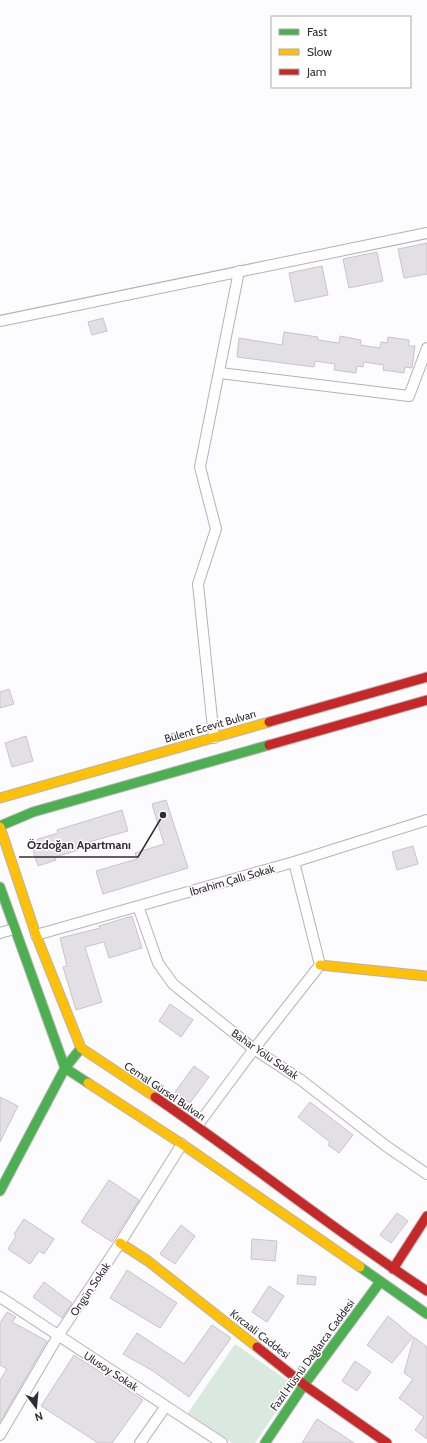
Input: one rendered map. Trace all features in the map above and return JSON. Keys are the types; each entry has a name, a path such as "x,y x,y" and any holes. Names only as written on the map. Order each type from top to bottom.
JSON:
{"street":[{"path":"0,321 427,233"},
{"path":"214,738 198,584 216,529 200,467 220,373 239,271"},
{"path":"220,373 409,396 427,348"},
{"name":"Bülent Ecevit Bulvarı","path":"0,798 427,677"},
{"path":"0,826 33,812 427,700"},
{"path":"1,1186 64,1068 81,1048 36,935 0,826 3,816"},
{"name":"İbrahim Çallı Sokak","path":"36,935 294,862 427,820"},
{"path":"294,862 320,965"},
{"path":"0,887 64,1068 182,1144 427,1314"},
{"name":"Bahar Yolu Sokak","path":"138,906 158,963 173,984 254,1048 301,1080 386,1146 427,1174"},
{"path":"0,934 14,929"},
{"path":"320,965 427,976"},
{"path":"197,1126 254,1048 320,965"},
{"name":"Cemal Gürsel Bulvarı","path":"81,1048 197,1126 393,1269 427,1291"},
{"name":"Ongün Sokak","path":"0,1435 58,1336 120,1243 182,1144"},
{"path":"393,1269 427,1216"},
{"name":"Kırcaali Caddesi","path":"120,1243 148,1261 304,1385 386,1443"},
{"name":"Fazıl Hüsnü Dağlarca Caddesi","path":"265,1443 304,1385 380,1282"},
{"name":"Ulusoy Sokak","path":"0,1297 222,1443"},
{"path":"140,1443 166,1406"}],"shaded area":[{"path":"235,1344 294,1385 255,1443 232,1443 188,1413"}],"building":[{"path":"427,243 427,274 404,278 398,249"},
{"path":"377,252 383,281 349,288 343,259"},
{"path":"322,266 328,295 295,302 289,273"},
{"path":"103,318 107,331 92,335 88,322"},
{"path":"284,332 318,337 318,340 339,343 340,336 361,340 360,345 380,348 381,342 387,343 388,337 409,340 409,346 415,346 412,368 405,367 404,373 383,370 384,365 364,362 363,367 357,366 356,373 334,370 335,364 315,361 314,367 237,357 239,338 282,345"},
{"path":"9,689 14,704 0,708 0,692"},
{"path":"26,736 33,761 12,767 5,743"},
{"path":"166,800 188,868 103,894 96,871 137,859 135,853 164,844 152,804"},
{"path":"122,810 128,831 78,845 79,850 55,857 56,860 38,866 33,850 38,839 58,833 57,830"},
{"path":"413,846 418,864 397,870 392,852"},
{"path":"132,916 142,948 109,958 104,942 85,947 102,1002 76,1010 63,967 67,966 60,938 100,928 99,926"},
{"path":"170,1004 193,1020 181,1037 159,1021"},
{"path":"194,1066 209,1077 190,1103 175,1092"},
{"path":"0,1097 18,1106 0,1142"},
{"path":"310,1102 353,1135 339,1153 328,1145 330,1142 298,1117"},
{"path":"109,1180 139,1200 112,1242 81,1222"},
{"path":"397,1213 408,1221 391,1243 380,1235"},
{"path":"24,1219 54,1239 44,1254 39,1251 30,1264 8,1249 16,1236 14,1234"},
{"path":"181,1225 195,1236 175,1264 160,1254"},
{"path":"252,1239 277,1241 275,1261 251,1259"},
{"path":"127,1270 177,1303 160,1328 110,1298"},
{"path":"298,1275 316,1277 315,1285 297,1284"},
{"path":"44,1282 72,1303 62,1318 33,1297"},
{"path":"269,1286 284,1296 267,1322 252,1312"},
{"path":"7,1312 16,1317 12,1322 47,1341 0,1422 0,1380 7,1369 0,1365 0,1323"},
{"path":"388,1316 413,1337 392,1363 367,1345"},
{"path":"212,1325 231,1338 189,1397 153,1371 123,1354 137,1333 184,1364"},
{"path":"414,1337 427,1347 427,1439 415,1430 424,1417 399,1398 413,1379 404,1373"},
{"path":"74,1355 143,1400 112,1443 98,1443 41,1406"},
{"path":"355,1361 371,1372 357,1391 342,1381"},
{"path":"317,1419 342,1435 354,1443 302,1443"}],"traffic: fast":[{"path":"0,826 33,812 269,745"},
{"path":"0,887 65,1068 88,1083"},
{"path":"0,1191 65,1068 81,1048"},
{"path":"360,1267 427,1314"},
{"path":"265,1443 304,1385 380,1282"}],"traffic: slow":[{"path":"0,798 269,722"},
{"path":"0,827 36,935 81,1048 155,1097"},
{"path":"320,965 427,976"},
{"path":"88,1083 182,1144 360,1267"},
{"path":"120,1243 148,1261 257,1347"}],"traffic: jam":[{"path":"269,722 427,677"},
{"path":"269,745 427,700"},
{"path":"155,1097 358,1244 427,1291"},
{"path":"393,1269 427,1216"},
{"path":"257,1347 307,1387 387,1443"}],"place":[{"name":"Özdoğan Apartmanı","path":"163,815"}]}
